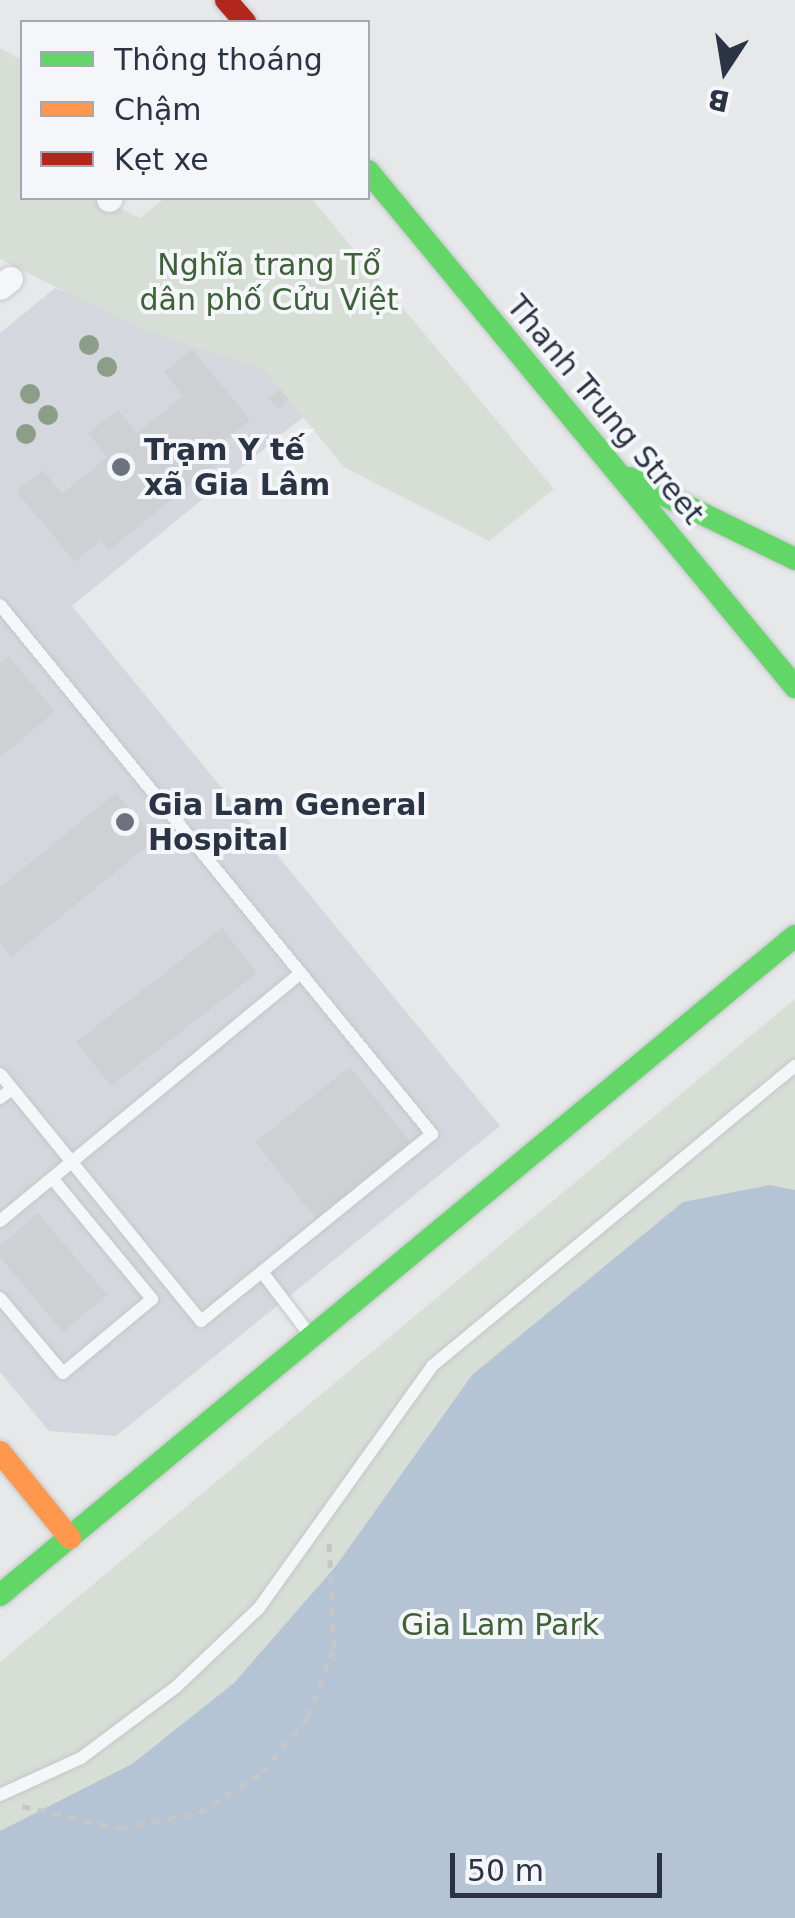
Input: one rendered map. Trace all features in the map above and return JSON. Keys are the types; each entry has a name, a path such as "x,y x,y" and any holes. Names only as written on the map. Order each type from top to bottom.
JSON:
{"street":[{"path":"226,0 243,20"},
{"name":"Thanh Trung Street","path":"370,173 795,687"},
{"path":"618,473 795,559"},
{"path":"0,1595 795,936"},
{"path":"0,1452 70,1538"}],"lane":[{"path":"0,605 432,1134 201,1321 0,1074"},
{"path":"0,1220 301,973"},
{"path":"0,1795 81,1758 176,1687 259,1608 432,1366 795,1066"},
{"path":"0,1098 12,1089"},
{"path":"0,1298 62,1373 152,1299 52,1178"},
{"path":"262,1272 311,1337"}],"path":[{"path":"39,1813 136,1825 199,1814 262,1773 308,1717 328,1665 336,1566"}],"shaded area":[{"name":"Gia Lam General Hospital","path":"55,288 265,370 303,417 72,606 500,1126 116,1436 49,1431 0,1372 0,333"}],"green space":[{"name":"Nghĩa trang Tổ dân phố Cửu Việt","path":"0,48 20,59 20,200 102,200 140,218 162,200 313,200 554,489 489,541 344,467 264,370 140,329 0,259"},
{"name":"Gia Lam Park","path":"795,999 795,1918 0,1918 0,1662"}],"water":[{"name":"Gia Lam Park","path":"770,1185 795,1190 795,1918 0,1918 0,1831 132,1764 234,1683 336,1566 472,1375 683,1202"}],"building":[{"path":"192,349 250,420 222,442 230,452 109,550 101,540 75,562 16,491 43,470 62,494 107,457 88,433 118,410 137,433 183,396 164,372"},
{"path":"280,389 288,399 278,409 269,398"},
{"path":"8,656 55,711 0,758 0,663"},
{"path":"116,793 155,840 11,957 0,944 0,887"},
{"path":"222,928 257,973 111,1086 76,1042"},
{"path":"350,1067 411,1143 316,1219 255,1142"},
{"path":"38,1213 107,1295 63,1332 0,1257 0,1246"}],"traffic: fast":[{"path":"370,173 795,687"},
{"path":"629,478 795,559"},
{"path":"0,1595 795,936"}],"traffic: slow":[{"path":"0,1452 70,1538"}],"traffic: jam":[{"path":"226,0 243,20"}],"place":[{"name":"Trạm Y tế xã Gia Lâm","path":"121,467"},
{"name":"Gia Lam General Hospital","path":"125,822"}]}
